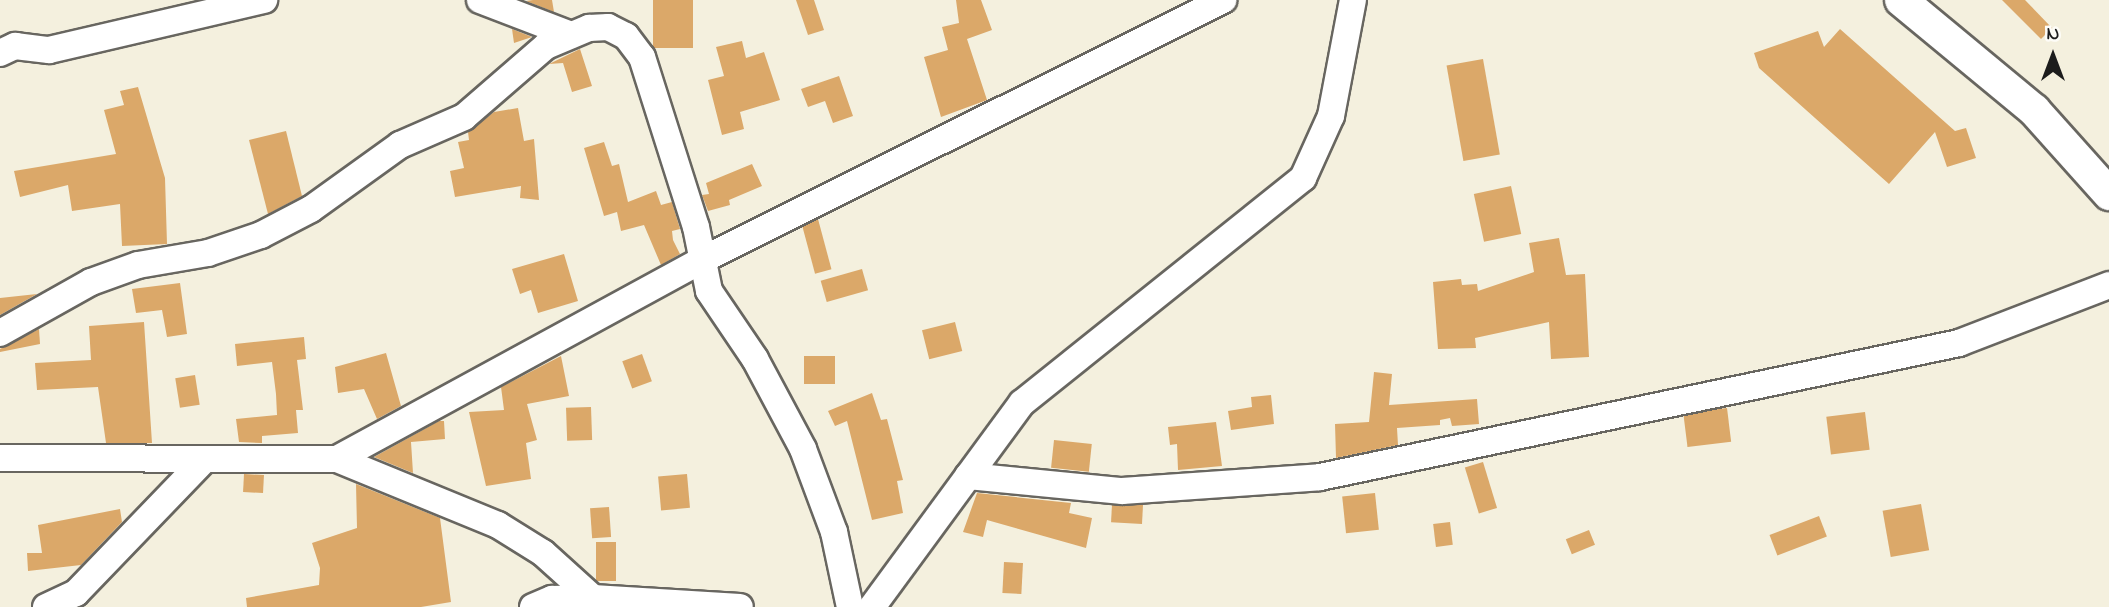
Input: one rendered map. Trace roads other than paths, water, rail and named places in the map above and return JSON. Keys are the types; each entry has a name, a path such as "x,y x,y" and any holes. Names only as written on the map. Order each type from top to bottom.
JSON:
{"street":[{"path":"0,53 15,46 49,50 264,0"},
{"path":"480,0 571,35"},
{"path":"337,459 700,261 1223,0"},
{"path":"872,607 1022,404 1303,178 1331,116 1353,0"},
{"path":"1901,0 2034,110 2109,194"},
{"path":"0,333 91,282 138,265 208,253 261,235 310,209 400,145 447,128 546,46 571,35 608,27 626,36 642,57 696,227 700,261 709,291 755,359 803,449 834,532 850,607"},
{"path":"968,476 1122,491 1320,477 1959,342 2109,285"},
{"path":"0,458 337,459 498,525 542,553 593,598"},
{"path":"46,607 76,593 204,460"},
{"path":"533,607 552,599 593,598 740,607"}]}
